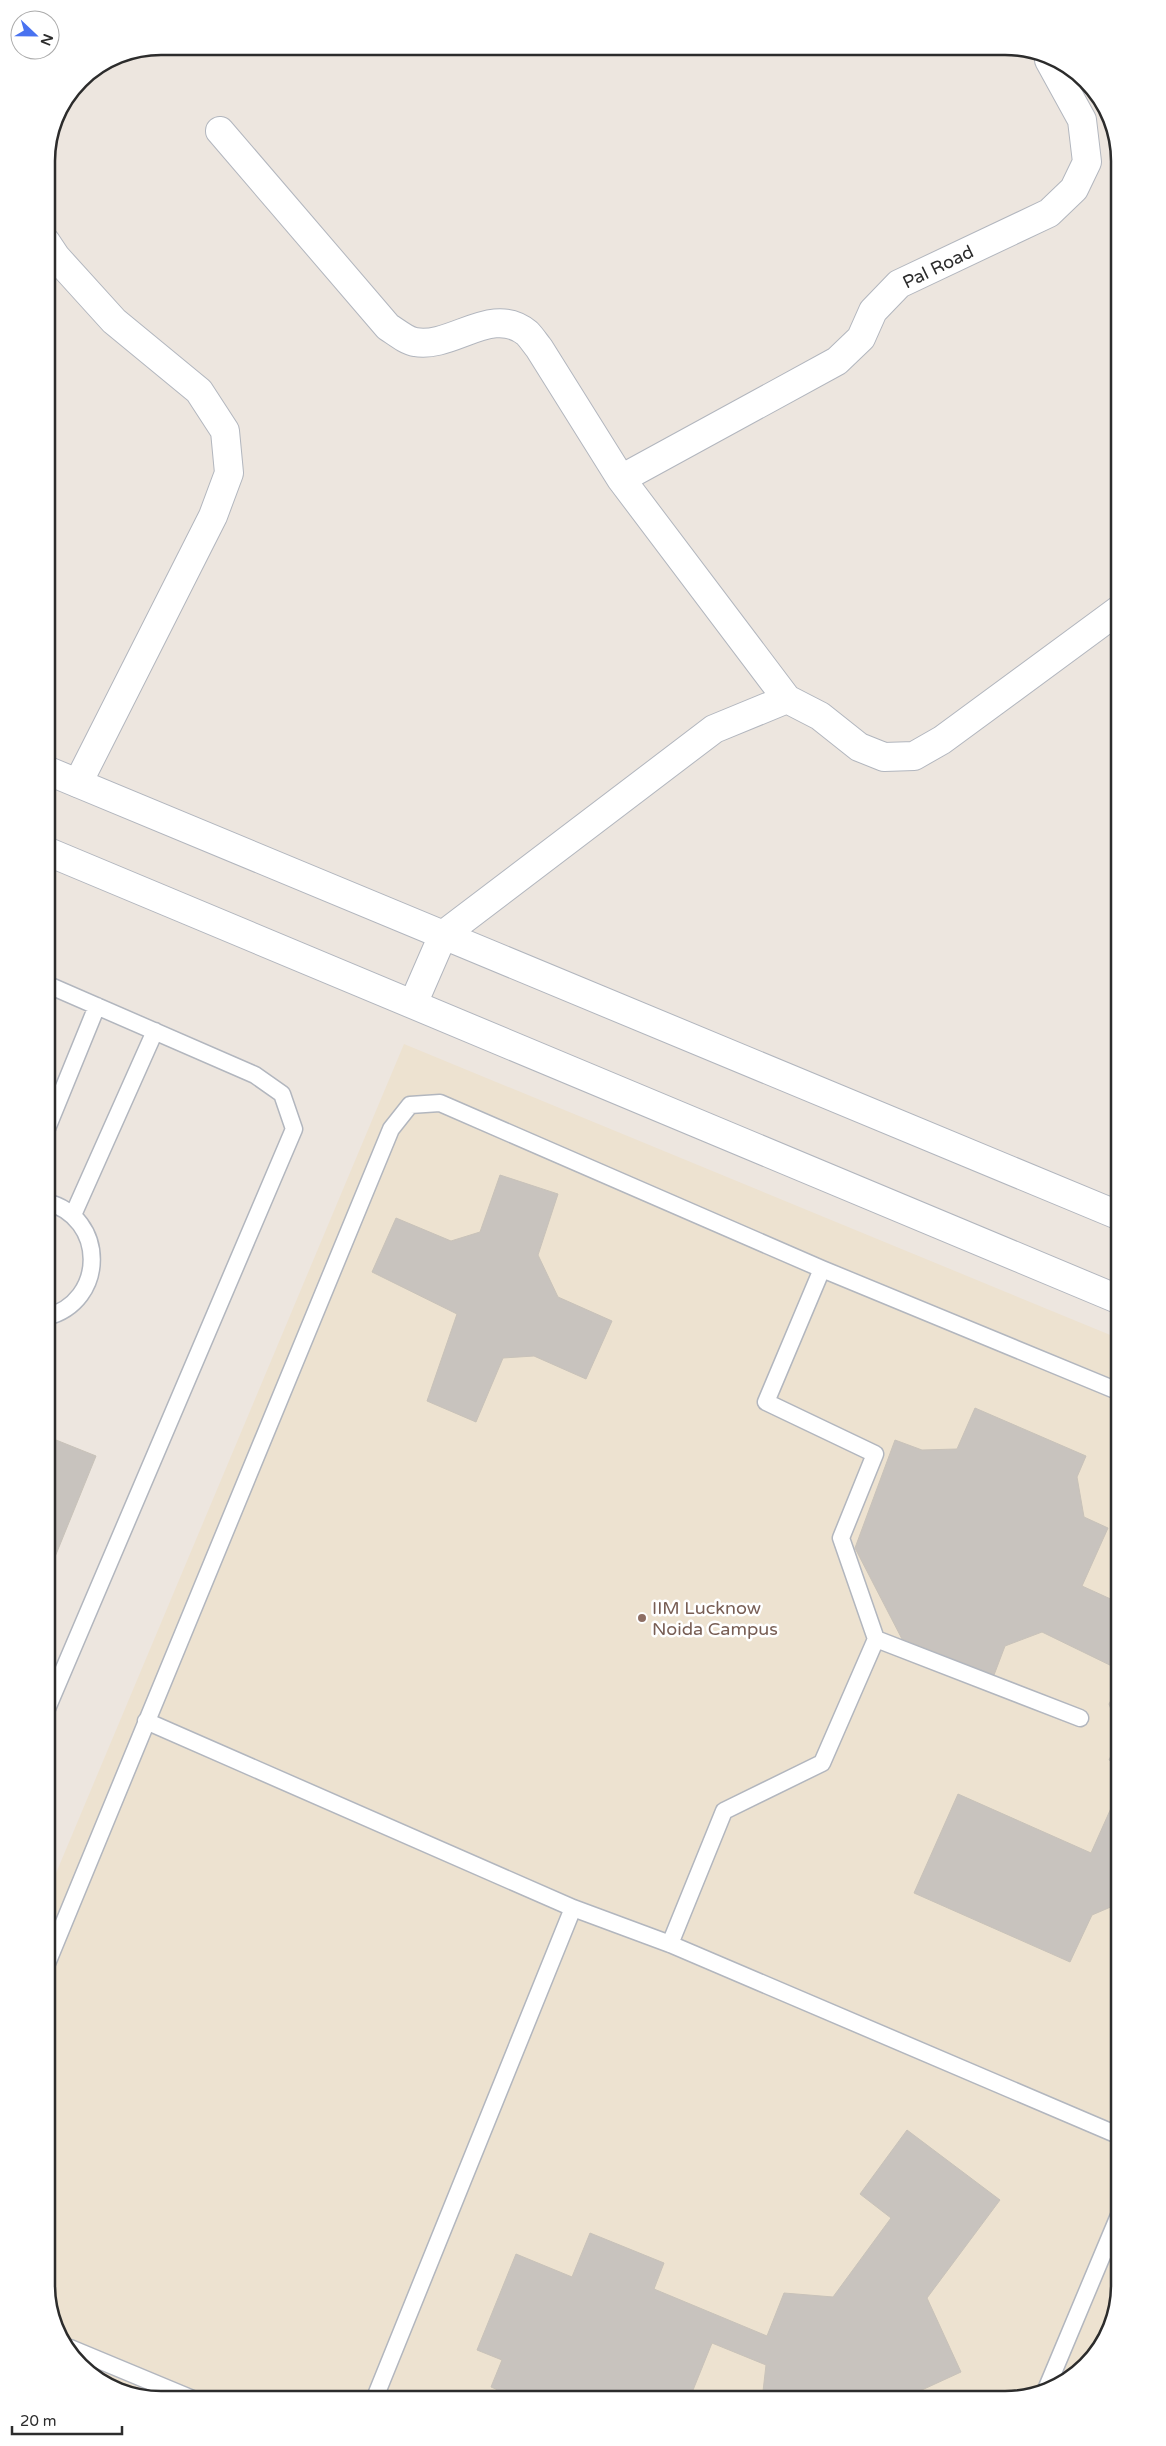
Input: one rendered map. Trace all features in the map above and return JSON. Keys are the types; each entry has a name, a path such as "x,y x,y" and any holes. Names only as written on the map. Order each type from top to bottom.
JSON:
{"street":[{"name":"Pal Road","path":"621,479 837,362 861,338 873,311 899,284 1050,213 1074,190 1087,162 1082,120 1052,66"},
{"path":"220,131 388,327 415,342 441,341 490,324 510,325 526,333 539,348 621,479 787,699 820,716 859,747 884,757 914,756 942,740 1111,616"},
{"path":"55,256 114,321 199,390 225,431 229,473 213,516 78,783"},
{"path":"413,1004 442,934 714,729 787,699"},
{"path":"55,774 1111,1212"},
{"path":"55,855 1111,1296"}],"lane":[{"path":"55,988 255,1075 282,1094 294,1129 55,1689"},
{"path":"55,1109 97,1006"},
{"path":"73,1214 155,1031"},
{"path":"55,1944 390,1129 410,1105 440,1103 822,1269 1111,1388"},
{"path":"55,1204 73,1214 86,1230 92,1248 92,1268 86,1287 73,1303 55,1315"},
{"path":"670,1944 724,1811 822,1763 876,1639 841,1538 875,1454 766,1402 822,1269"},
{"path":"876,1639 1080,1718"},
{"path":"146,1721 574,1908 670,1944 1111,2132"},
{"path":"378,2391 574,1908"},
{"path":"1050,2381 1111,2234"},
{"path":"78,2352 173,2391"}],"shaded area":[{"name":"IIM Lucknow Noida Campus","path":"404,1044 1111,1335 1111,2285 1107,2313 1100,2332 1085,2355 1058,2377 1026,2389 1005,2391 154,2391 140,2389 114,2380 91,2365 73,2344 63,2326 56,2299 55,1876"}],"building":[{"path":"500,1175 558,1194 538,1255 558,1297 612,1321 586,1379 534,1356 503,1358 476,1422 427,1401 457,1314 372,1272 396,1218 451,1241 480,1232"},
{"path":"975,1408 1086,1456 1077,1477 1084,1517 1108,1528 1082,1586 1111,1599 1111,1666 1042,1632 1005,1646 994,1675 902,1639 855,1548 895,1440 922,1450 957,1449"},
{"path":"55,1440 96,1456 55,1557"},
{"path":"958,1794 1091,1853 1111,1808 1111,1907 1092,1915 1070,1962 914,1893"},
{"path":"907,2130 1000,2200 927,2298 961,2372 920,2391 763,2391 766,2365 712,2343 693,2391 500,2391 491,2387 502,2360 477,2350 516,2254 572,2277 590,2233 664,2263 654,2289 767,2336 784,2293 833,2297 891,2218 860,2194"}],"place":[{"name":"IIM Lucknow Noida Campus","path":"642,1618"}]}
